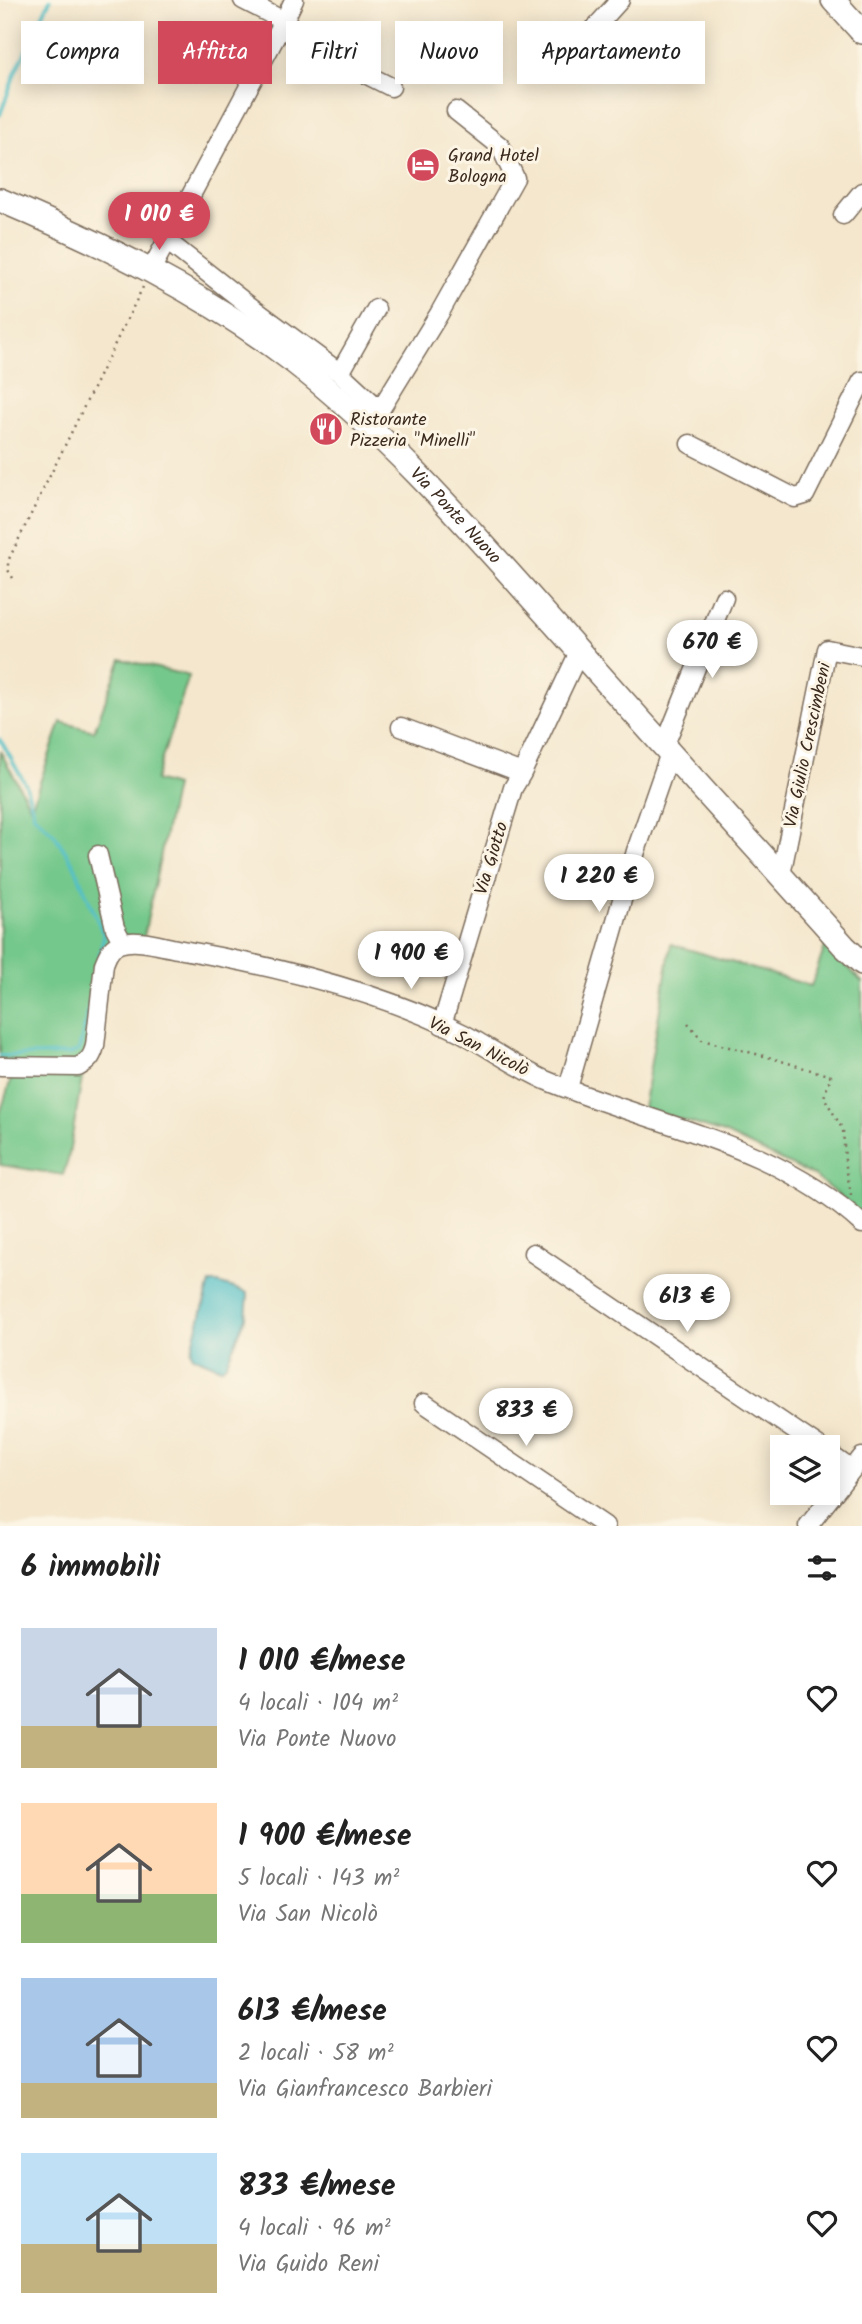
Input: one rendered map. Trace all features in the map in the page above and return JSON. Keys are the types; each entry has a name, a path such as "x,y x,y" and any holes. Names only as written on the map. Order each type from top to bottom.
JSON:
{"main road":[{"path":"839,3 862,32"},
{"name":"Via Ponte Nuovo","path":"0,200 82,234 220,310 277,349 332,392 378,420 450,507 579,652 862,963"}],"street":[{"path":"243,0 284,21 294,38 391,87"},
{"path":"150,272 294,0"},
{"path":"601,21 620,0"},
{"path":"167,242 340,373 378,420 515,178 500,146 457,111"},
{"path":"843,215 862,192"},
{"path":"340,373 376,309"},
{"path":"690,444 795,498 805,495 862,381"},
{"path":"568,1088 667,750 724,598"},
{"name":"Via Giulio Crescimbeni","path":"780,875 827,649 862,656"},
{"name":"Via Giotto","path":"442,1025 510,794 579,652"},
{"path":"401,727 522,773"},
{"path":"0,1066 78,1066 92,1056 104,964 112,949 123,943 115,928 98,855"},
{"name":"Via San Nicolò","path":"123,943 138,943 229,958 404,1008 462,1033 543,1079 681,1127 801,1178 845,1208 859,1221"},
{"path":"533,1253 801,1435"},
{"path":"424,1403 605,1526"},
{"path":"808,1526 857,1463 840,1457"}],"path":[{"path":"13,578 8,570 8,561 150,272"},
{"path":"688,1023 702,1040 831,1076 824,1097 843,1130 845,1161 859,1221"}],"green space":[{"path":"121,659 189,676 155,780 175,786 141,950 105,946 68,1160 63,1175 0,1165 0,1114 15,1066 0,1068 0,751 31,808 61,722 94,731"},
{"path":"671,944 811,986 826,944 862,982 862,1214 814,1176 724,1133 643,1108"}],"water":[{"path":"210,1283 218,1283 248,1295 246,1317 226,1364 221,1368 193,1356 191,1351"}],"waterway":[{"path":"0,115 16,71 50,0"},
{"path":"0,739 26,785 34,815 54,834 74,865 104,936 99,956"},
{"path":"0,1056 71,1054 79,1050 92,994"}],"place":[{"name":"Grand Hotel Bologna","path":"423,165"},
{"name":"Ristorante Pizzeria \"Minelli\"","path":"326,429"}]}
